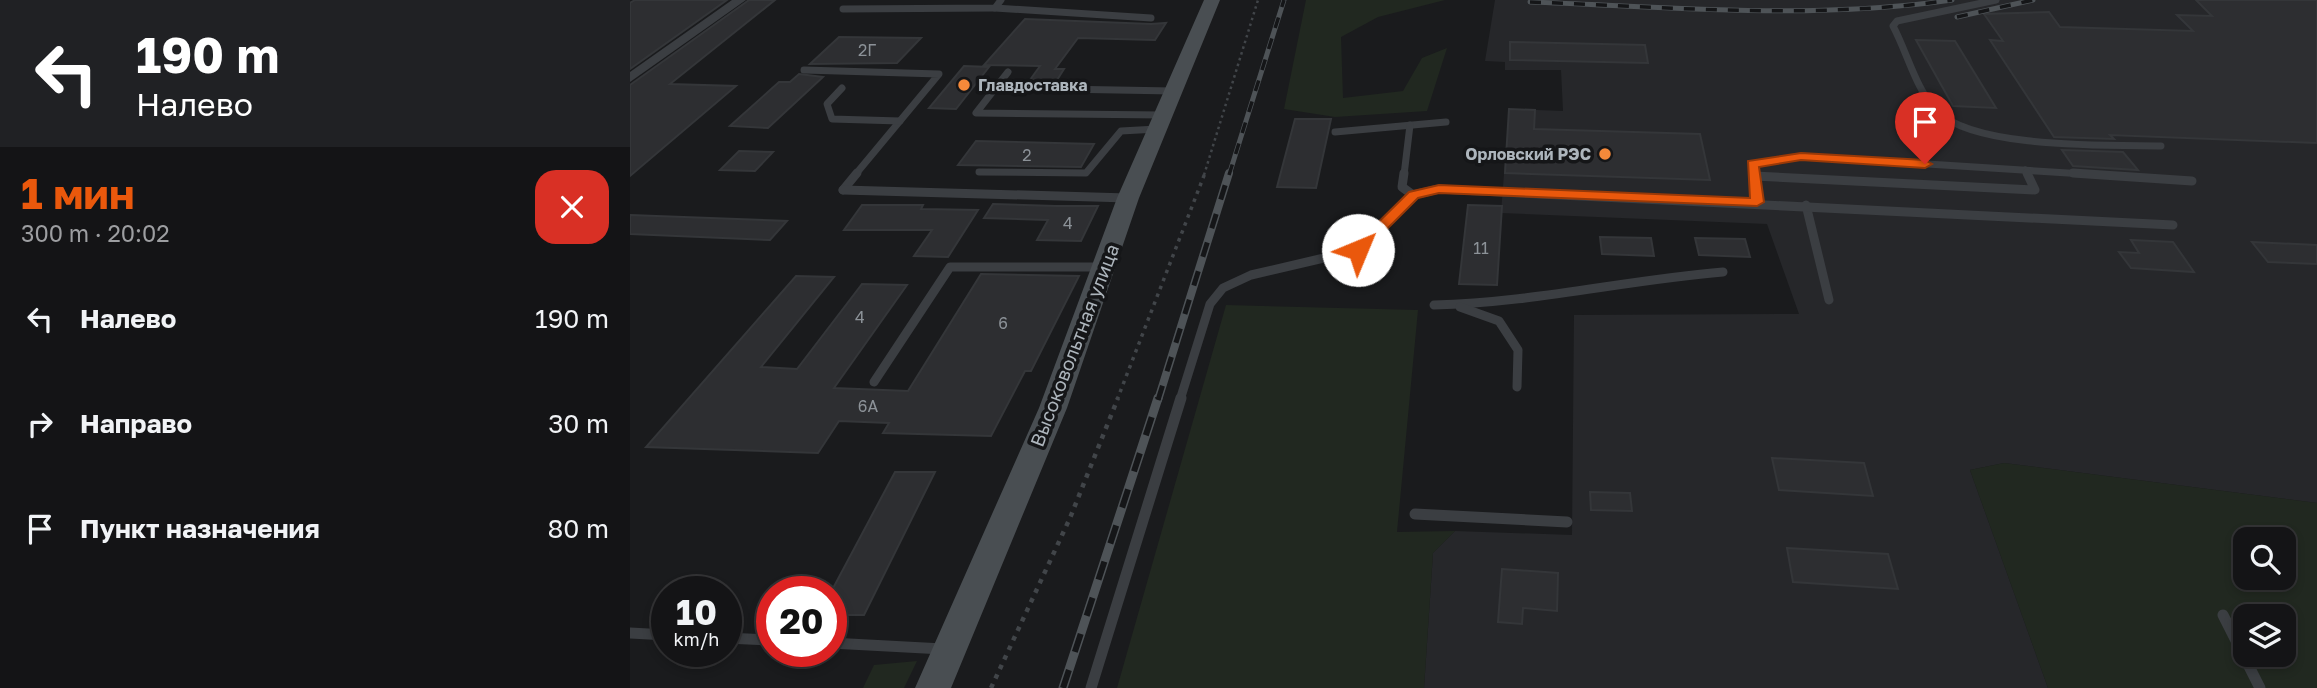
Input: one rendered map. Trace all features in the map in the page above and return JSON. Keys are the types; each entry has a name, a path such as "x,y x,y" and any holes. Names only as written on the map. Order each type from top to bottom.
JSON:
{"main road":[{"name":"Высоковольтная улица","path":"933,688 1053,408 1128,198 1212,0"}],"street":[{"path":"630,78 740,0"}],"lane":[{"path":"995,8 1001,0"},
{"path":"1996,0 1896,21 1893,26 1938,113 1974,131 2004,138 2161,146"},
{"path":"843,9 995,8 1151,18"},
{"path":"804,70 939,74 843,190 1128,198"},
{"path":"1008,72 976,113 1165,112"},
{"path":"842,88 827,104 832,118 900,121"},
{"path":"1060,89 1165,112"},
{"path":"979,172 1086,173 1121,131 1165,112"},
{"path":"1335,132 1446,122"},
{"path":"1410,125 1402,187 1413,195"},
{"path":"1757,202 1752,164 1801,156 2192,181"},
{"path":"1754,176 2035,190 2025,170"},
{"path":"1091,688 1210,304 1223,288 1251,275 1358,250 1413,195 1439,189 1757,202 2174,225"},
{"path":"1806,205 1829,300"},
{"path":"874,382 950,267 1103,267"},
{"path":"1434,305 1577,293 1695,273 1723,272"},
{"path":"1456,305 1499,321 1518,350 1517,387"},
{"path":"1415,514 1567,522"},
{"path":"2223,615 2260,688"},
{"path":"630,633 651,634"},
{"path":"847,644 950,649"}],"path":[{"path":"991,688 1070,518 1197,199 1258,0"}],"shaded area":[{"path":"1306,0 1445,0 1378,17 1341,37 1343,98 1403,91 1422,58 1447,48 1427,111 1335,117 1284,109"},
{"path":"1495,0 2317,0 2317,503 2004,463 1970,470 2048,688 1424,688 1433,553 1455,531 1572,535 1574,315 1799,314 1767,224 1501,213 1509,109 1563,111 1561,70 1505,70 1505,62 1485,61"},
{"path":"1226,305 1418,310 1397,532 1455,531 1433,553 1424,688 1117,688"},
{"path":"2004,463 2317,503 2317,688 2048,688 1970,470"},
{"path":"917,661 904,688 863,688 874,665"}],"building":[{"path":"635,0 727,0 630,69 630,3"},
{"path":"749,0 775,0 670,84 736,86 630,176 630,85"},
{"path":"2196,0 2317,0 2317,143 2110,135 2114,139 2054,137 1990,40 2003,41 1984,14 2049,12 2060,27 2193,31 2177,15 2212,16"},
{"path":"1025,19 1166,23 1155,40 1078,38 1055,69 1064,69 1050,91 1022,91 1040,66 984,65"},
{"path":"839,37 921,38 897,63 810,64"},
{"path":"1916,40 1955,41 1996,108 1953,106"},
{"path":"1510,42 1645,45 1648,63 1510,60"},
{"path":"964,66 989,67 956,109 929,108"},
{"path":"799,74 823,77 768,128 730,126 779,82 790,82"},
{"name":"Орловский РЭС","path":"1509,109 1535,110 1534,129 1700,134 1710,180 1505,173"},
{"path":"1295,119 1331,119 1316,188 1277,187"},
{"path":"976,141 1094,144 1081,167 958,165"},
{"path":"2062,150 2123,152 2138,170 2073,166"},
{"path":"739,151 773,152 755,171 720,170"},
{"path":"993,204 1098,206 1081,241 1037,240 1048,220 984,218"},
{"path":"862,205 923,205 921,209 978,210 948,257 914,256 932,230 844,230"},
{"path":"1468,205 1502,206 1497,285 1459,284"},
{"path":"630,215 787,221 770,240 630,234"},
{"path":"1600,237 1651,238 1654,256 1602,254"},
{"path":"1695,238 1745,239 1750,257 1699,255"},
{"path":"2131,240 2173,242 2194,272 2131,268 2119,252 2139,253"},
{"path":"2252,242 2317,245 2317,264 2268,262"},
{"path":"981,274 1079,276 1031,371 1025,371 991,436 883,433 889,423 839,421 818,453 646,447 796,276 834,277 761,367 797,369 862,284 907,285 834,388 908,391"},
{"path":"1772,458 1864,463 1873,496 1779,490"},
{"path":"895,472 935,472 864,615 847,615 847,576 840,576"},
{"path":"1590,492 1630,493 1632,511 1591,510"},
{"path":"1787,548 1888,554 1898,589 1793,582"},
{"path":"1502,569 1558,573 1557,611 1523,608 1522,624 1498,622"}],"railway":[{"path":"1229,175 1284,0"},
{"path":"1530,2 1794,11 1899,6 1952,0"},
{"path":"1957,17 2033,0"},
{"path":"1158,400 1229,173"},
{"path":"1063,688 1158,398"}],"place":[{"name":"Главдоставка","path":"964,85"},
{"name":"Орловский РЭС","path":"1605,154"}],"route":[{"path":"1358,250 1413,195 1439,189 1757,202 1752,164 1801,156 1925,164"}]}
